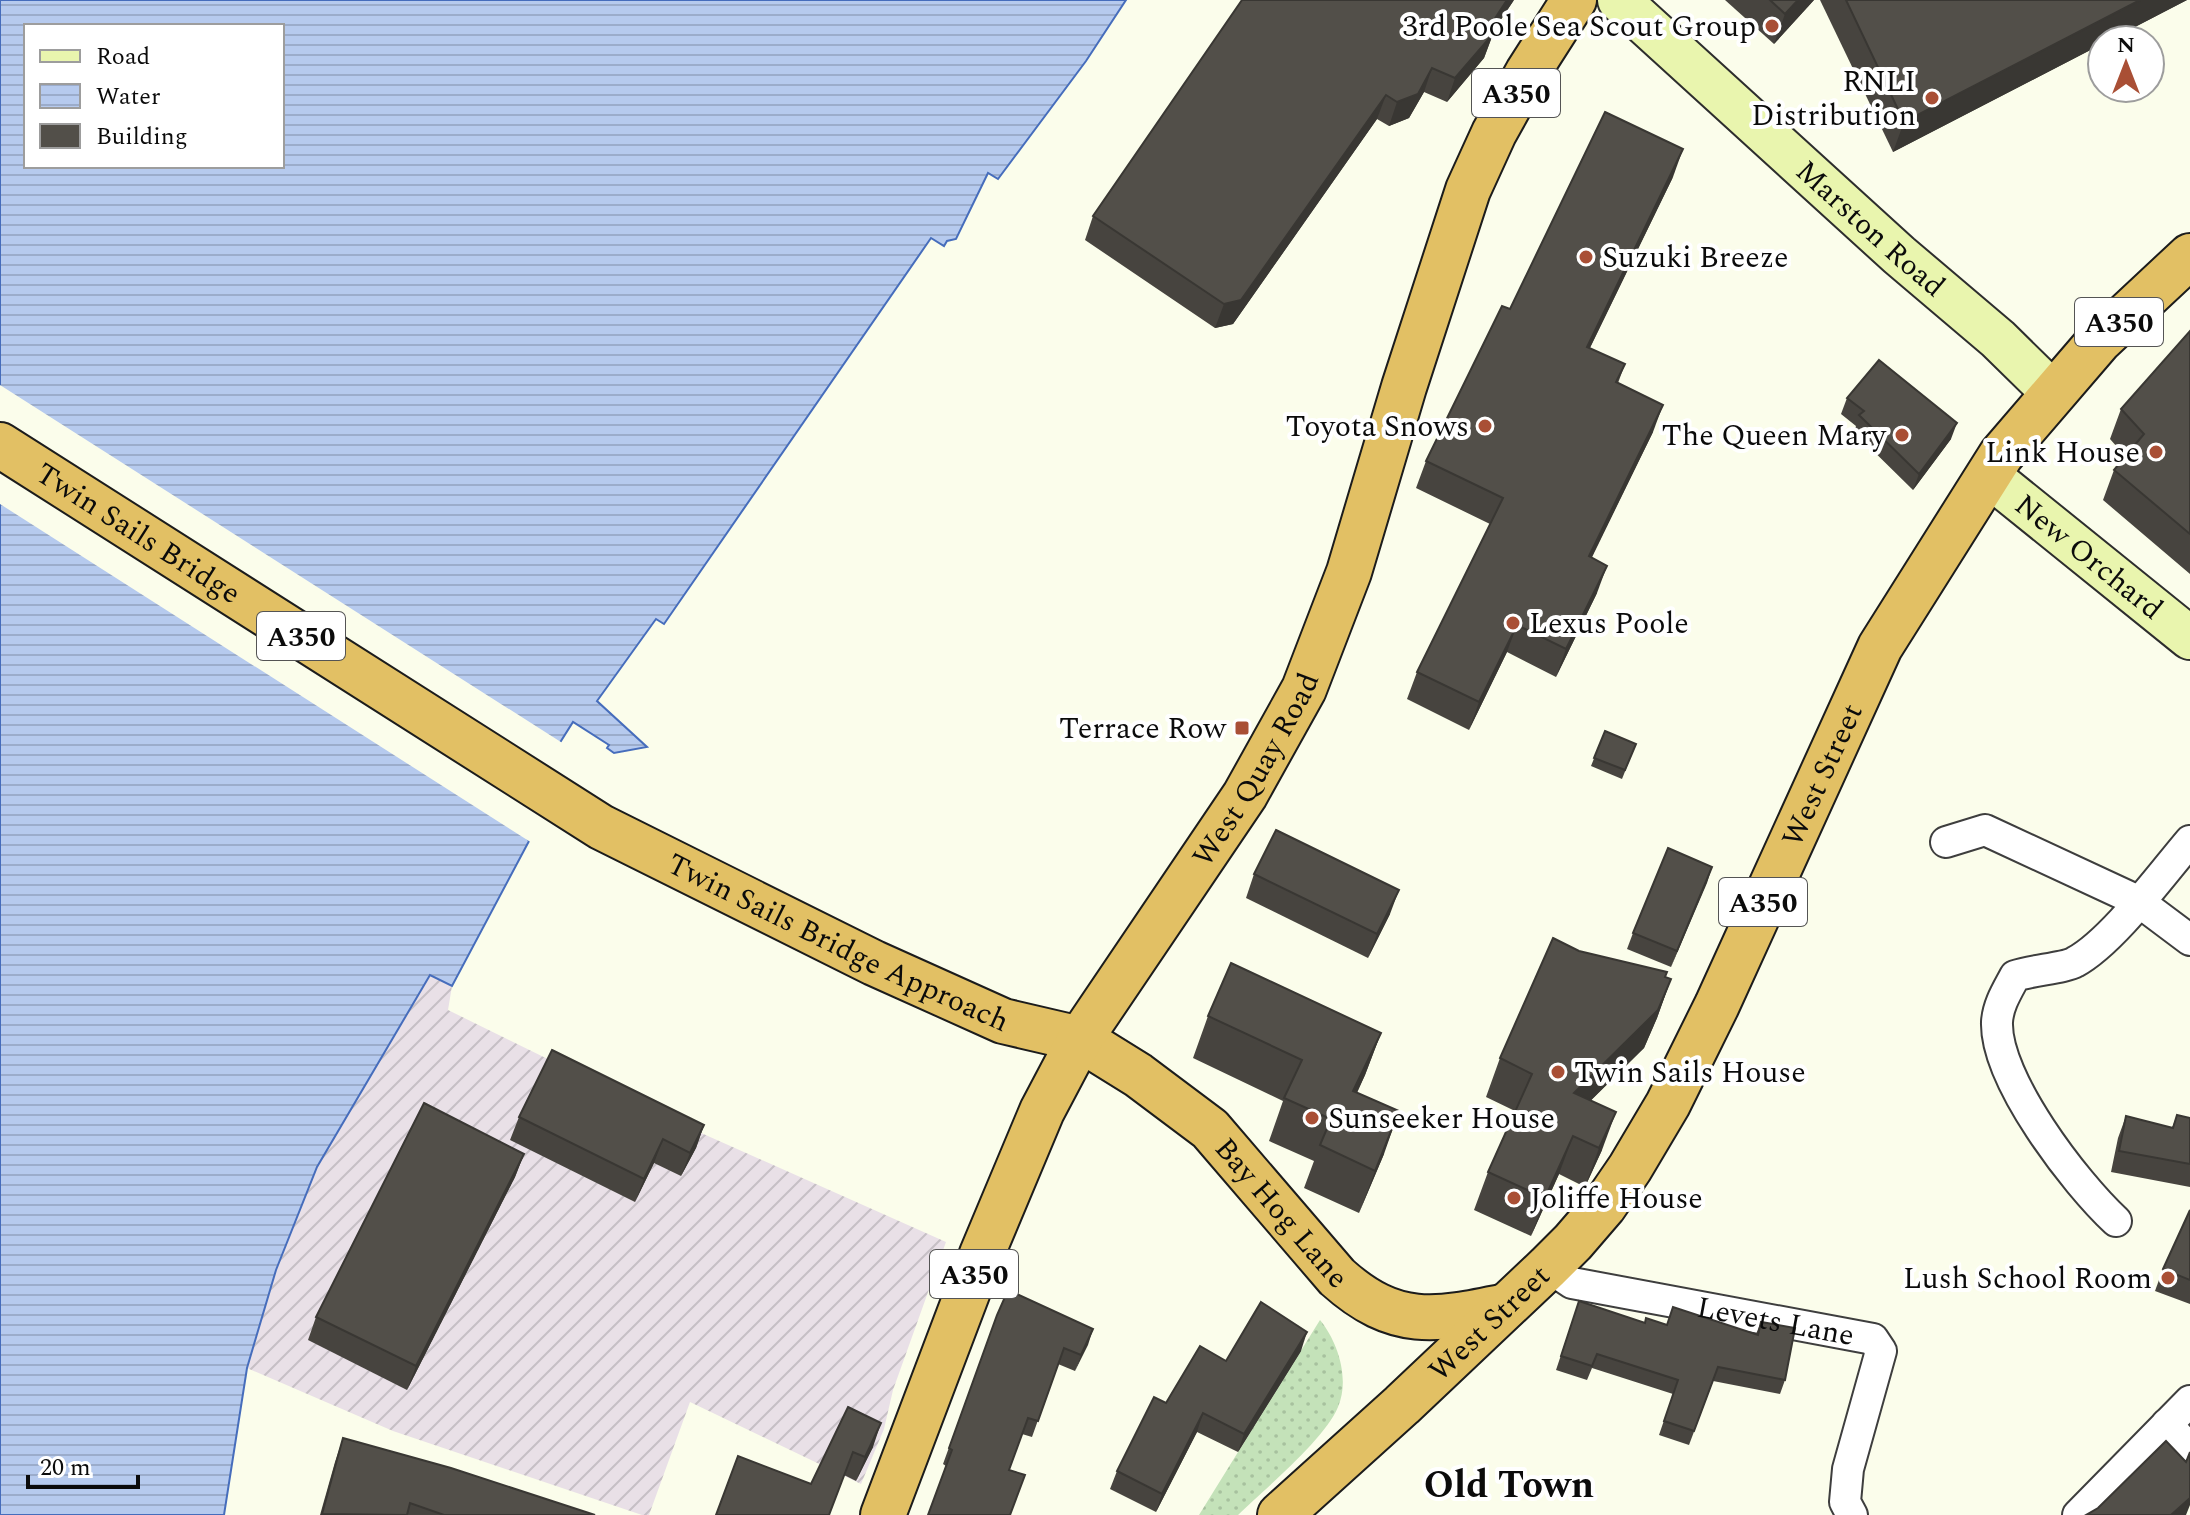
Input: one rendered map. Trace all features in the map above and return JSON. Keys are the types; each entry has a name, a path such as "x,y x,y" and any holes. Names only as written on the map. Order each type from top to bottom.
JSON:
{"highway":[{"name":"West Quay Road","path":"883,1515 1006,1194 1042,1111 1080,1039 1245,795 1304,689 1349,572 1404,387 1468,190 1494,133 1528,72 1574,0"},
{"name":"West Street","path":"1280,1515 1548,1267 1604,1206 1668,1104 1717,1005 1880,647 1988,475 2053,393 2099,341 2190,256"},
{"name":"Twin Sails Bridge","path":"0,445 601,827"},
{"name":"Twin Sails Bridge Approach","path":"601,827 860,957 959,1002 1003,1021 1080,1039"},
{"name":"Bay Hog Lane","path":"1080,1039 1161,1090 1210,1129 1337,1277 1357,1295 1376,1306 1413,1317 1451,1317 1506,1306"}],"street":[{"name":"Marston Road","path":"1619,0 1899,255 1998,339 2053,393"},
{"name":"New Orchard","path":"1988,475 2190,638"},
{"path":"1946,842 1985,830 2138,901 2190,940"},
{"path":"2116,1221 2093,1200 2055,1153 2013,1077 2000,1047 1997,1022 2001,1003 2015,976 2073,964 2103,941 2190,841"},
{"name":"Levets Lane","path":"1548,1267 1572,1283 1873,1339 1881,1351 1848,1469 1845,1502 1852,1515"},
{"path":"2078,1515 2190,1401"},
{"path":"2167,1424 2190,1450"}],"shaded area":[{"path":"430,975 452,986 448,1010 672,1120 946,1242 893,1390 884,1429 861,1484 690,1402 649,1515 642,1515 393,1431 247,1368 276,1270 317,1167"}],"green space":[{"path":"1320,1320 1337,1350 1342,1373 1341,1396 1331,1420 1293,1463 1238,1515 1199,1515"}],"water":[{"path":"0,0 1126,0 1086,61 998,179 988,173 956,239 947,241 944,246 931,238 664,624 656,619 597,701 647,747 614,753 607,748 609,745 573,722 513,817 529,841 452,986 430,975 317,1167 276,1270 247,1368 224,1515 0,1515"}],"pier":[{"path":"0,385 564,744 518,817 533,839 532,843 0,504"}],"building":[{"path":"1242,0 1507,0 1488,29 1493,34 1455,78 1432,68 1418,94 1397,102 1386,95 1241,300 1224,304 1093,216"},
{"path":"1770,0 1798,0 1785,14"},
{"name":"RNLI Distribution","path":"1846,0 2140,0 2094,24 2086,24 2086,28 1904,122"},
{"path":"1605,112 1683,149 1587,347 1625,364 1616,382 1663,405 1589,556 1607,566 1566,649 1517,625 1479,702 1417,672 1503,498 1426,461 1502,306 1510,309"},
{"name":"Link House","path":"2190,331 2190,534 2114,470 2144,434 2121,409"},
{"name":"The Queen Mary","path":"1879,360 1957,423 1919,474 1859,415 1864,411 1847,398"},
{"path":"1605,731 1636,744 1625,770 1594,758"},
{"path":"1276,830 1399,890 1377,934 1254,874"},
{"path":"1668,848 1712,867 1677,951 1633,933"},
{"path":"1553,938 1579,951 1667,972 1665,977 1671,979 1658,1010 1574,1093 1616,1112 1599,1148 1573,1136 1545,1198 1488,1172 1532,1074 1500,1058"},
{"path":"1231,963 1381,1033 1353,1091 1399,1111 1375,1171 1320,1145 1331,1119 1284,1098 1302,1060 1208,1016"},
{"path":"552,1050 704,1125 690,1153 663,1139 644,1179 519,1117"},
{"path":"424,1103 524,1154 416,1366 316,1317"},
{"path":"2177,1115 2190,1118 2190,1164 2119,1151 2126,1116 2173,1128"},
{"path":"2190,1210 2190,1280 2163,1269"},
{"path":"1008,1290 1093,1329 1081,1355 1064,1348 1038,1421 1028,1418 1009,1470 1025,1475 1010,1515 928,1515 952,1450 949,1448"},
{"path":"1579,1301 1645,1323 1646,1318 1667,1325 1673,1307 1758,1335 1761,1322 1795,1328 1785,1380 1718,1367 1694,1431 1664,1421 1678,1380 1597,1354 1592,1366 1561,1356"},
{"path":"1261,1302 1307,1332 1244,1434 1203,1413 1162,1494 1117,1471 1154,1397 1166,1403 1200,1346 1226,1361"},
{"path":"848,1407 881,1423 865,1457 853,1452 829,1515 716,1515 738,1456 811,1484"},
{"path":"343,1438 451,1468 595,1515 444,1515 410,1503 407,1515 322,1514"},
{"path":"2166,1441 2186,1462 2190,1452 2190,1498 2171,1515 2086,1515 2098,1508"}],"place":[{"name":"3rd Poole Sea Scout Group","path":"1772,26"},
{"name":"RNLI Distribution","path":"1932,98"},
{"name":"Suzuki Breeze","path":"1586,257"},
{"name":"Toyota Snows","path":"1485,426"},
{"name":"The Queen Mary","path":"1902,435"},
{"name":"Link House","path":"2156,452"},
{"name":"Lexus Poole","path":"1513,623"},
{"name":"Terrace Row","path":"1242,728"},
{"name":"Twin Sails House","path":"1558,1072"},
{"name":"Sunseeker House","path":"1312,1118"},
{"name":"Joliffe House","path":"1514,1198"},
{"name":"Lush School Room","path":"2168,1278"}],"district":[{"name":"Old Town","path":"1509,1484"}]}
